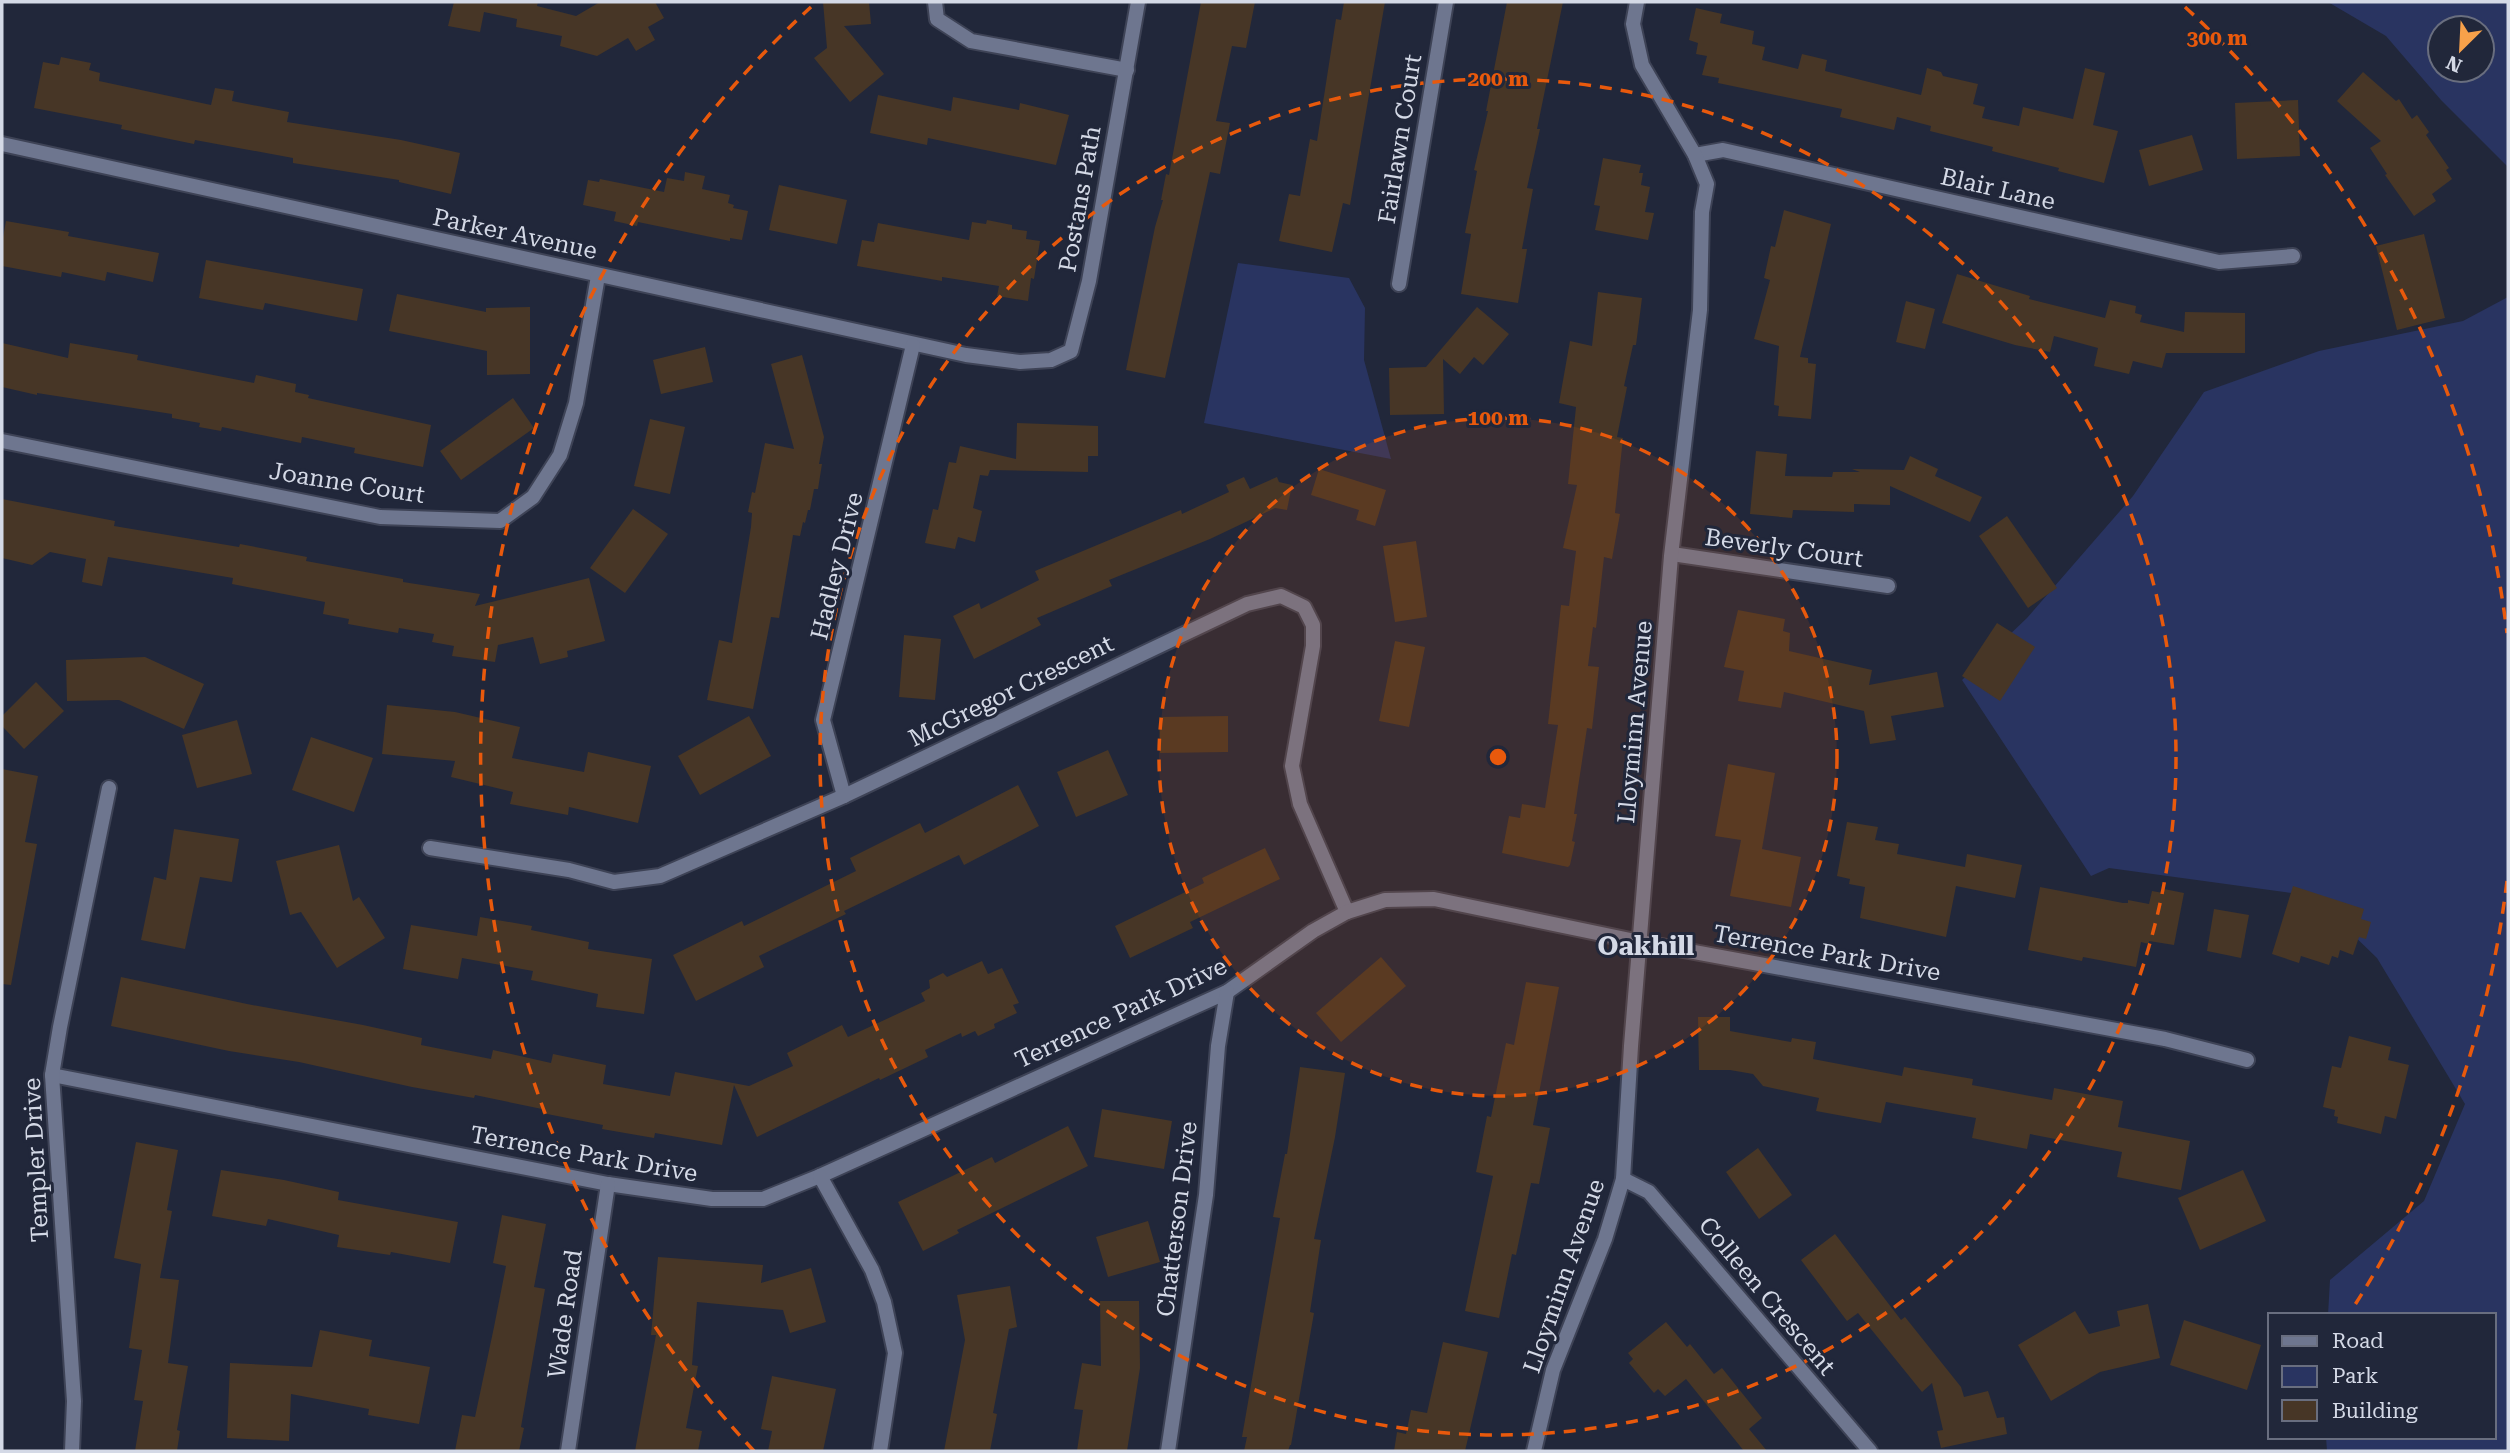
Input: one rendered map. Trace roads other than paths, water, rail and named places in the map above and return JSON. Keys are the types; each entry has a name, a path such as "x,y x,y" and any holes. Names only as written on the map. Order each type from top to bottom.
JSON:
{"street":[{"path":"935,2 937,19 971,41 1127,70"},
{"name":"Postans Path","path":"1020,362 1051,360 1071,351 1089,281 1138,2"},
{"name":"Fairlawn Court","path":"1399,284 1446,2"},
{"name":"Lloyminn Avenue","path":"1534,1451 1553,1370 1605,1239 1623,1179 1631,1046 1672,554 1700,310 1702,212 1707,184 1695,155 1642,65 1633,24 1637,2"},
{"name":"Parker Avenue","path":"2,144 598,276 869,332 913,345 1020,362"},
{"name":"Blair Lane","path":"1695,155 1723,150 2219,262 2293,256"},
{"name":"Joanne Court","path":"2,441 380,517 500,521 533,497 560,455 576,403 598,276"},
{"name":"Hadley Drive","path":"844,796 822,720 913,345"},
{"name":"Beverly Court","path":"1672,554 1888,586"},
{"name":"McGregor Crescent","path":"430,848 569,870 614,882 660,876 844,796 1247,604 1281,596 1304,607 1313,625 1313,646 1292,766 1300,804 1348,912"},
{"name":"Templer Drive","path":"72,1451 74,1401 52,1075 109,788"},
{"name":"Terrence Park Drive","path":"52,1075 608,1184 712,1199 763,1199 820,1176 1227,992 1313,932 1348,912 1385,900 1434,899 1640,942 2165,1039 2247,1060"},
{"name":"Chatterson Drive","path":"1168,1451 1206,1195 1218,1046 1227,992"},
{"path":"820,1176 872,1270 884,1302 895,1353 880,1451"},
{"name":"Colleen Crescent","path":"1623,1179 1649,1192 1870,1451"},
{"name":"Wade Road","path":"568,1451 608,1184"}],"district":[{"name":"Oakhill","path":"1646,946"}]}
